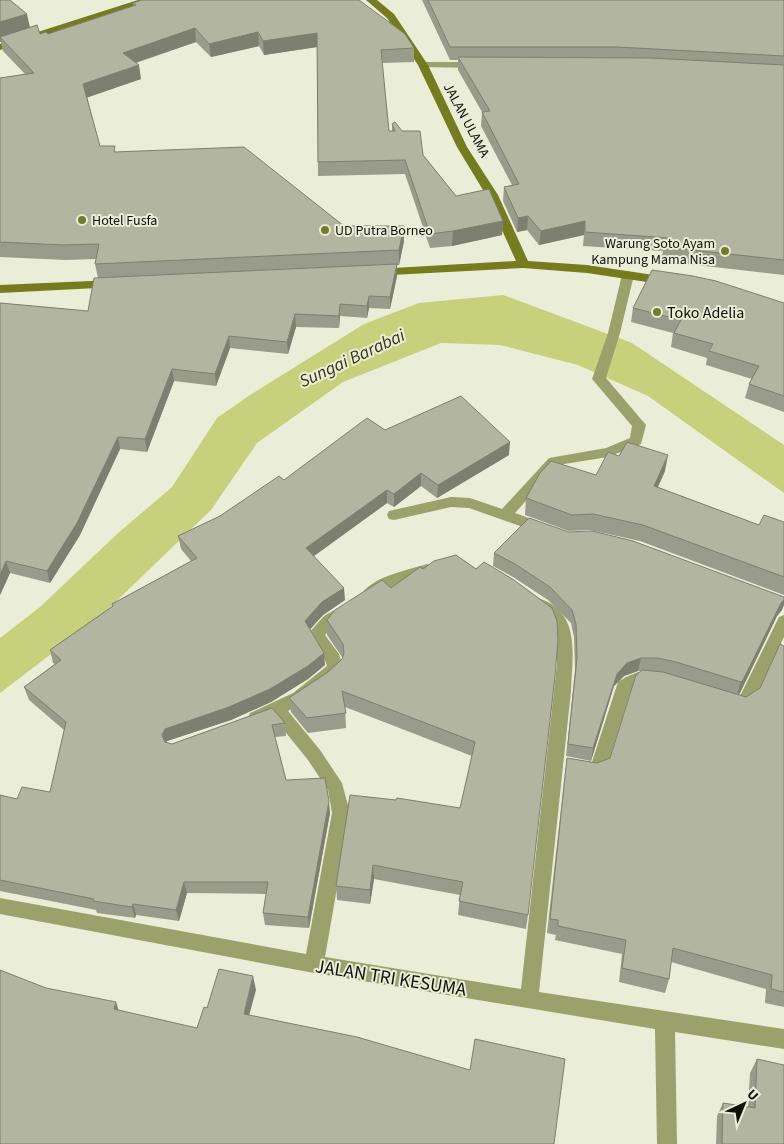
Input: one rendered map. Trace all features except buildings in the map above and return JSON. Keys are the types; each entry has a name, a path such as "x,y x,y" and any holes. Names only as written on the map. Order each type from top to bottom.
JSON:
{"street":[{"path":"0,47 148,0"},
{"name":"JALAN ULAMA","path":"371,0 392,16 423,66 462,147 492,195 523,264"},
{"path":"423,66 489,65"},
{"path":"367,273 523,264 587,269 682,283"},
{"path":"504,516 554,462 608,452 636,441 639,425 599,378 614,333 628,275"},
{"path":"0,289 130,283"},
{"path":"394,514 451,502 470,503 559,535"},
{"path":"240,724 278,710 327,677 335,668 333,658 316,634 329,620 392,580 446,564"},
{"path":"527,596 561,624 564,643 563,691 530,1000"},
{"path":"718,700 740,704 747,698 784,621"},
{"path":"555,763 594,770 599,768 624,687 630,680 638,678 667,682"},
{"path":"278,710 314,755 336,788 341,813 314,964"},
{"name":"JALAN TRI KESUMA","path":"0,906 226,950 665,1022 784,1039"},
{"path":"665,1022 667,1144"}],"water":[{"name":"Sungai Barabai","path":"503,295 632,343 784,445 784,493 648,396 578,365 500,345 441,343 343,382 257,443 211,510 101,616 0,693 0,638 40,607 117,534 172,487 217,418 250,395 364,324 419,303"}],"place":[{"name":"Hotel Fusfa","path":"82,220"},
{"name":"UD Putra Borneo","path":"325,230"},
{"name":"Warung Soto Ayam Kampung Mama Nisa","path":"725,251"},
{"name":"Toko Adelia","path":"657,312"}]}
